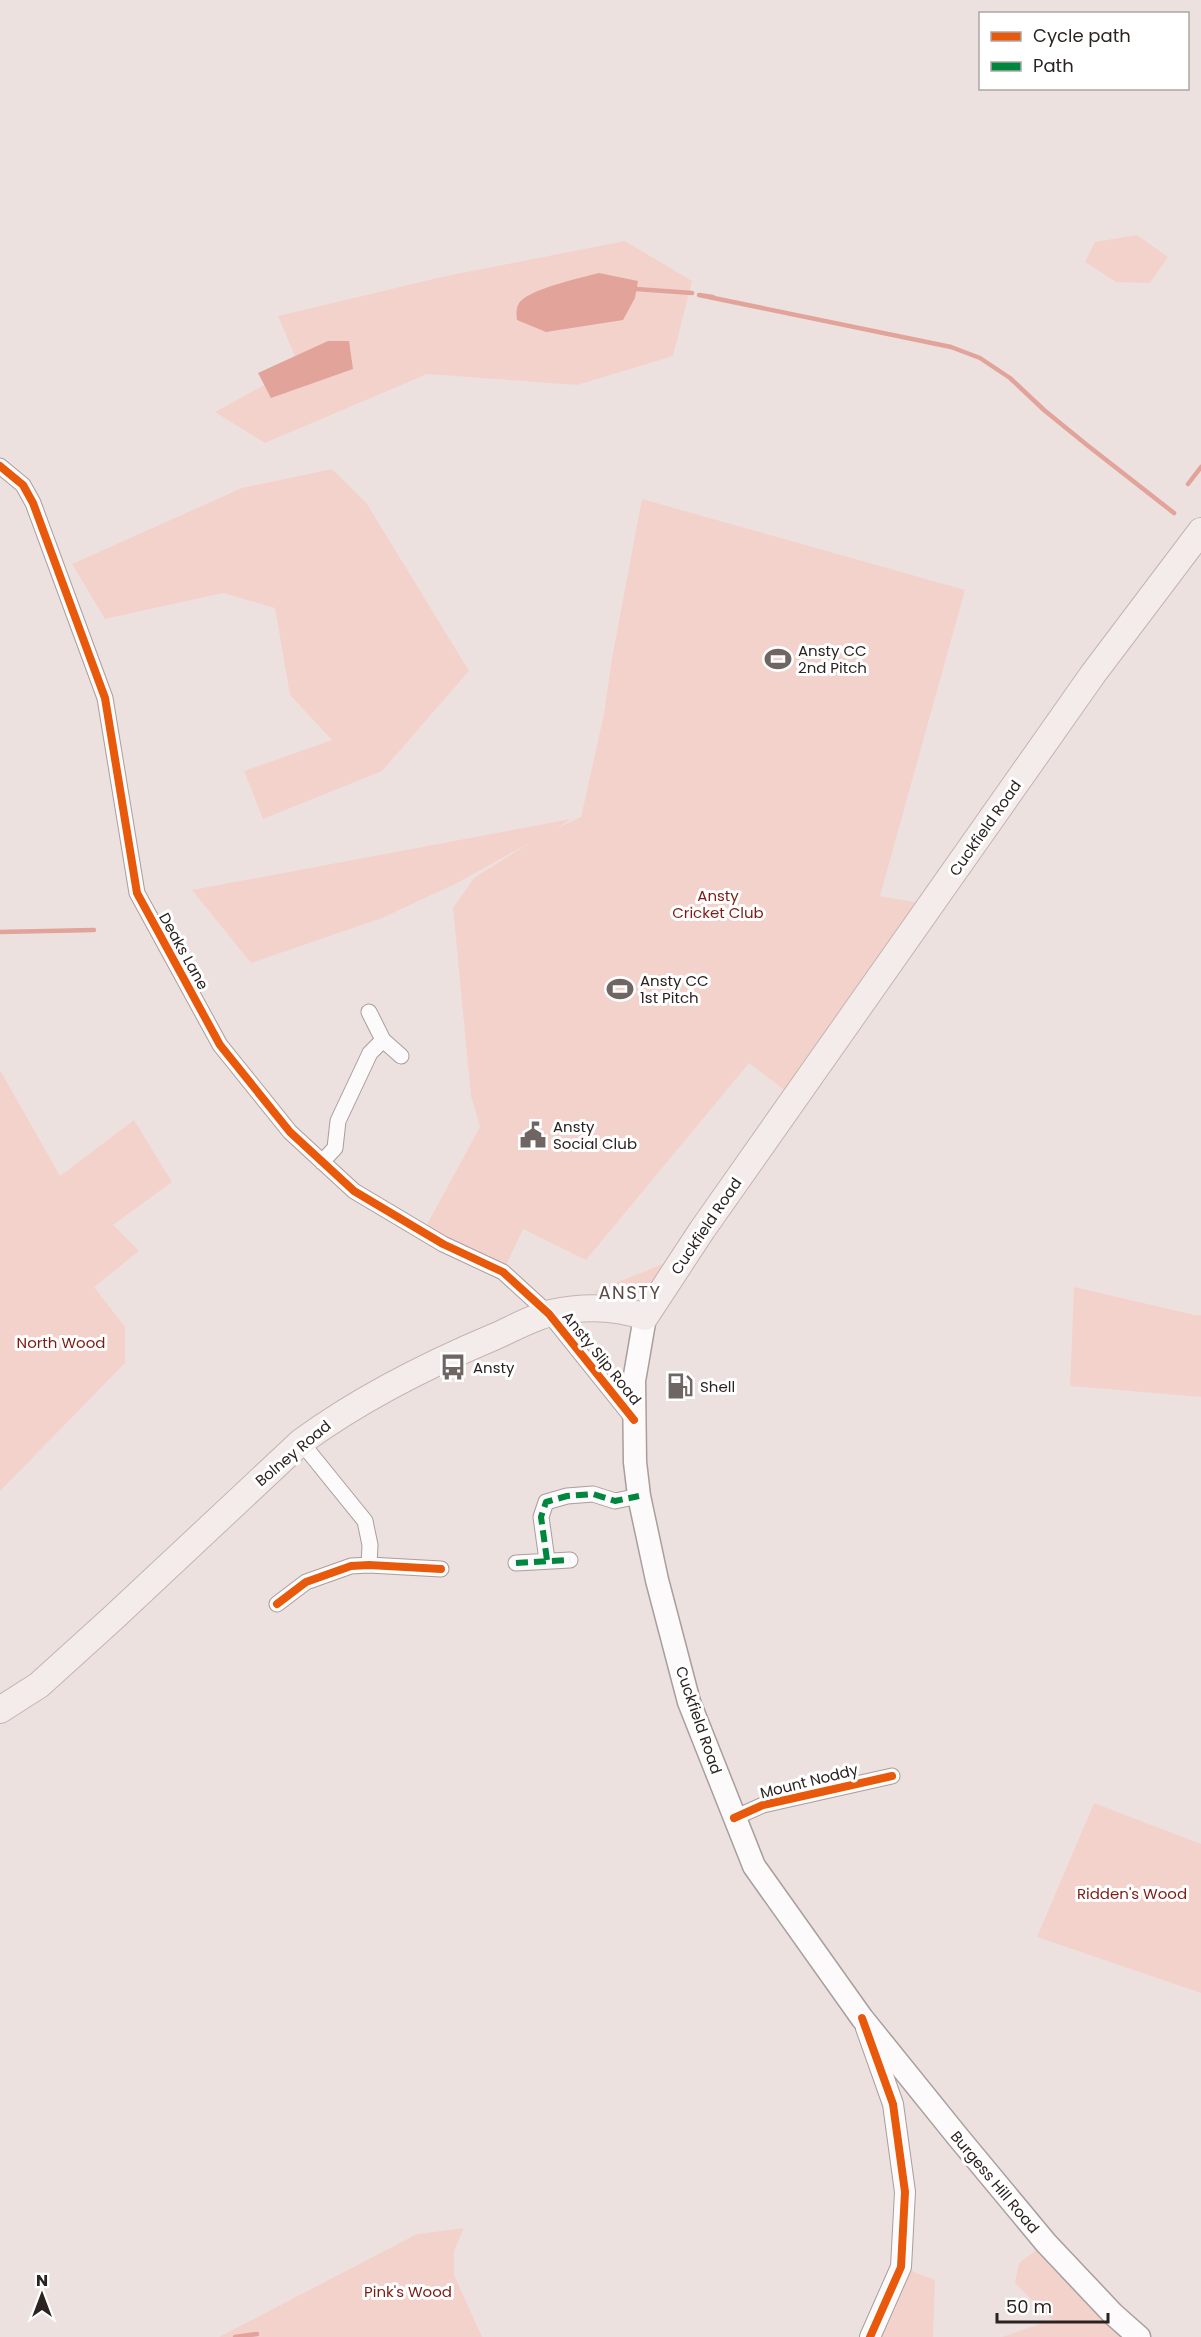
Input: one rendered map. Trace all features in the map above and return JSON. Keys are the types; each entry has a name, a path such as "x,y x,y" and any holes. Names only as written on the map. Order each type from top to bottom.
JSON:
{"highway":[{"name":"Cuckfield Road","path":"645,1317 702,1230 1093,674 1201,531"},
{"name":"Bolney Road","path":"0,1710 39,1685 301,1443 333,1418 434,1362 549,1314 600,1307 623,1309 645,1317"}],"main road":[{"name":"Cuckfield Road","path":"645,1317 634,1381 635,1462 639,1496 657,1580 689,1702 754,1866 862,2018"},
{"name":"Burgess Hill Road","path":"862,2018 892,2069 1046,2243 1113,2314 1139,2337"}],"street":[{"name":"Deaks Lane","path":"0,466 22,484 33,503 105,698 137,893 220,1045 290,1132 354,1191 443,1244 502,1272 549,1314"},
{"path":"369,1012 383,1040 401,1056"},
{"path":"322,1162 335,1148 338,1121 370,1053 383,1040"},
{"name":"Ansty Slip Road","path":"549,1314 634,1420"},
{"path":"301,1443 365,1521 369,1545 369,1565"},
{"path":"547,1560 541,1517 546,1502 585,1494 593,1494 615,1501 639,1496"},
{"path":"516,1563 570,1560"},
{"path":"278,1604 306,1582 351,1566 441,1569"},
{"name":"Mount Noddy","path":"734,1818 763,1805 892,1776"},
{"path":"870,2337 901,2267 904,2192 893,2104 892,2069"}],"green space":[{"path":"1137,235 1168,257 1150,283 1116,282 1085,262 1095,242"},
{"path":"625,241 692,281 673,356 577,385 427,374 265,443 215,412 299,366 278,316 446,276"},
{"path":"332,469 367,504 469,671 382,771 263,819 244,771 332,740 290,695 275,608 223,593 105,619 72,564 242,488"},
{"name":"Ansty Cricket Club","path":"642,499 965,590 880,896 931,905 795,1098 749,1063 586,1260 523,1229 503,1272 423,1232 480,1127 471,1096 453,908 474,878 531,842 457,883 382,918 251,963 192,890 571,819 557,828 581,817 604,714 612,658"},
{"name":"North Wood","path":"0,1070 60,1176 134,1120 172,1182 113,1225 139,1251 94,1287 125,1327 125,1363 0,1491"},
{"path":"668,1262 654,1283 642,1292 621,1297 593,1292"},
{"path":"1074,1287 1201,1315 1201,1397 1070,1386"},
{"name":"Ridden's Wood","path":"1094,1803 1201,1844 1201,1993 1037,1937"},
{"name":"Pink's Wood","path":"464,2228 454,2251 454,2275 482,2337 219,2337 417,2234"},
{"path":"1046,2243 1139,2337 1002,2337 1052,2320 1015,2283 1019,2263"},
{"path":"901,2267 935,2280 933,2337 870,2337"}],"shaded area":[{"path":"599,273 638,281 635,298 623,320 546,332 517,320 518,306 523,299 560,283"},
{"path":"328,341 349,341 353,369 271,398 258,373"}],"waterway":[{"path":"636,289 692,293"},
{"path":"713,297 699,295 951,347 980,358 1010,378 1044,410 1174,513"},
{"path":"1188,484 1201,467"},
{"path":"0,932 94,930"},
{"path":"235,2337 257,2334"}],"marked path":[{"path":"547,1560 541,1517 546,1502 567,1496 593,1494 615,1501 639,1496"},
{"path":"516,1563 570,1560"}],"cycle path":[{"path":"0,466 23,485 33,503 105,698 137,893 220,1045 290,1132 354,1191 443,1244 503,1272 549,1314 634,1420"},
{"path":"277,1604 306,1582 351,1566 441,1569"},
{"path":"734,1818 763,1805 892,1776"},
{"path":"862,2018 893,2104 905,2192 901,2267 870,2337"}],"place":[{"name":"Ansty CC 2nd Pitch","path":"778,659"},
{"name":"Ansty CC 1st Pitch","path":"620,989"},
{"name":"Ansty Social Club","path":"533,1135"},
{"name":"Ansty","path":"453,1367"},
{"name":"Shell","path":"680,1386"}],"district":[{"name":"ANSTY","path":"630,1292"}]}
